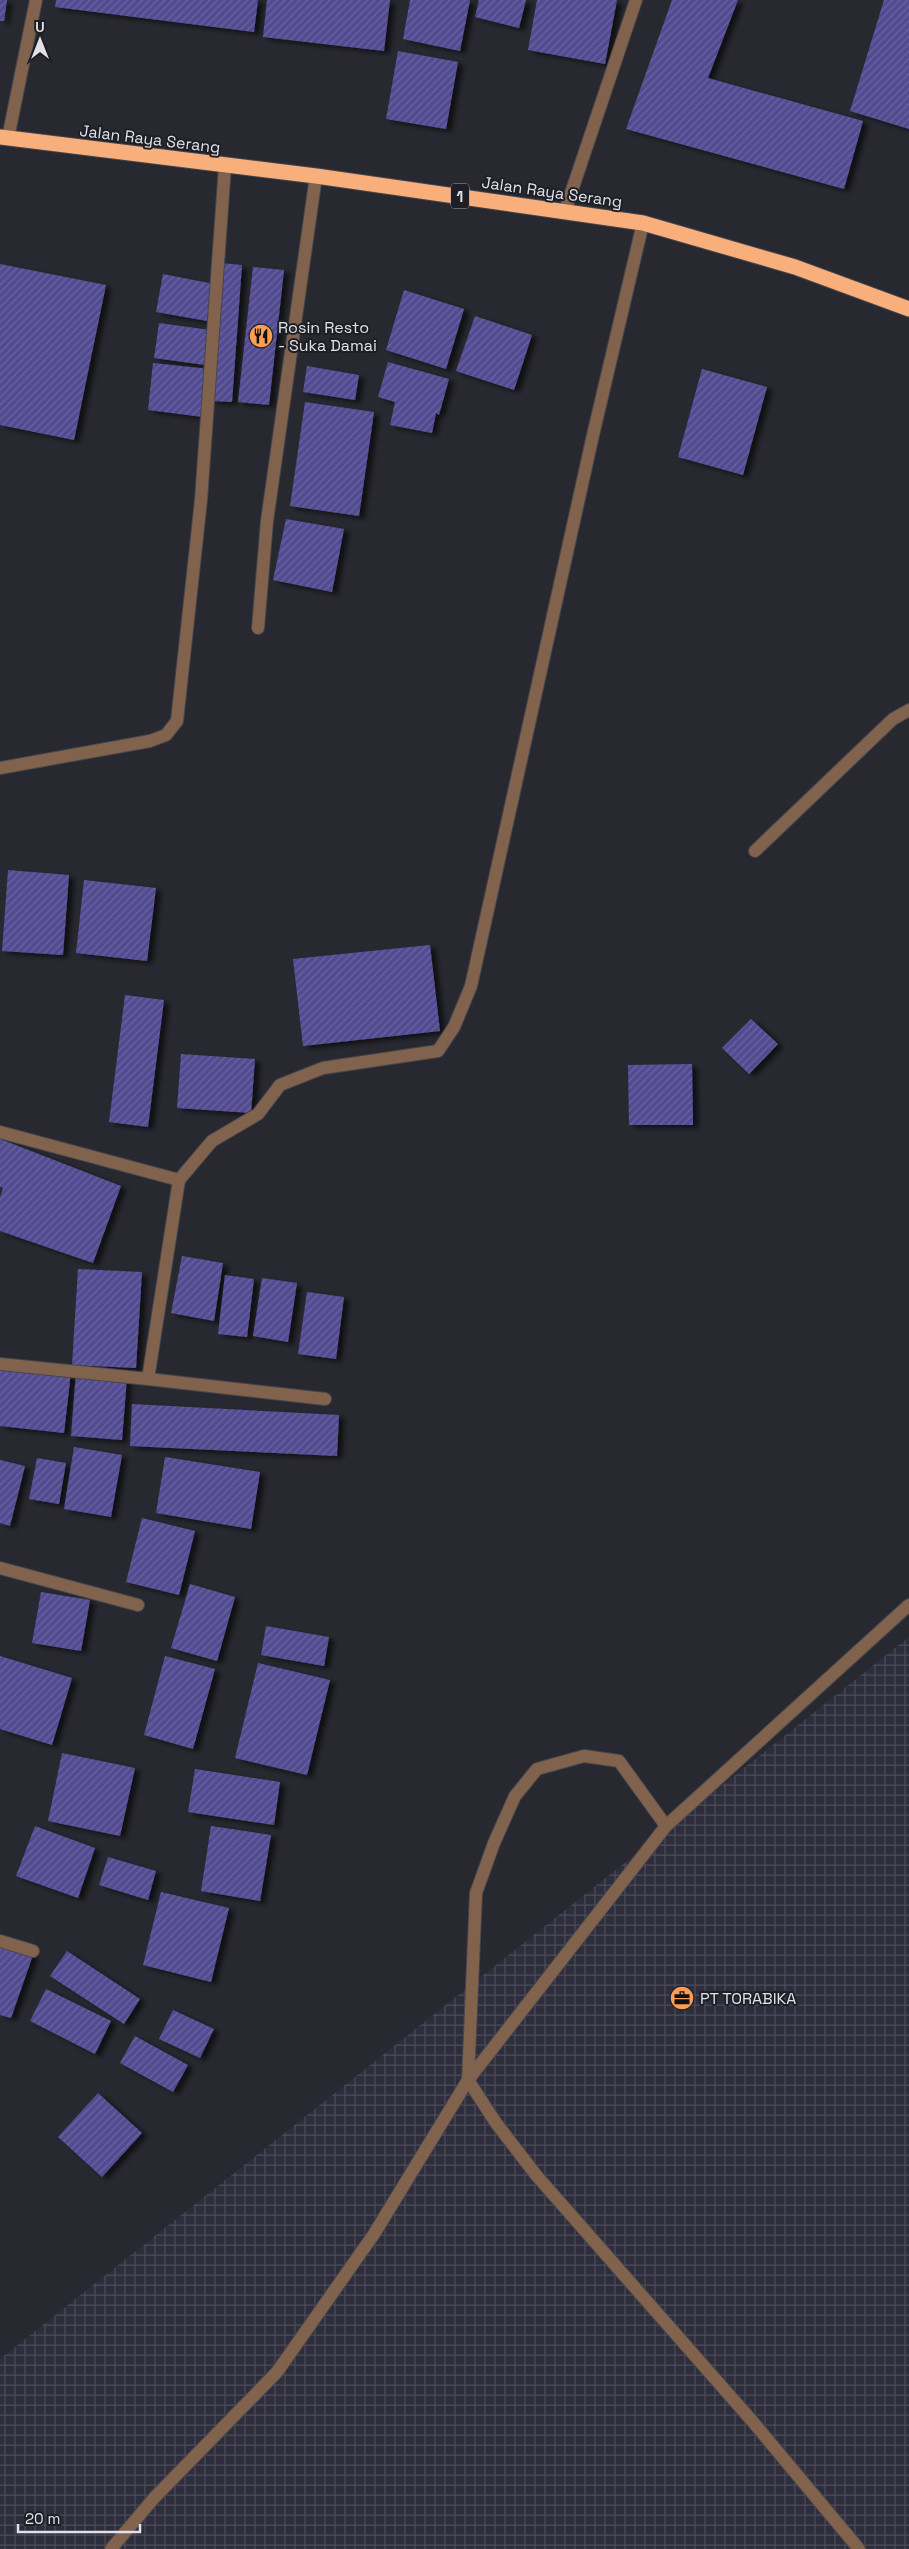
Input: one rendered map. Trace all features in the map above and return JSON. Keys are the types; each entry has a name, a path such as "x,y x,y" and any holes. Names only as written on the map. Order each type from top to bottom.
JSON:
{"highway":[{"name":"Jalan Raya Serang","path":"4,138 316,176 643,223 795,267 909,309"}],"street":[{"path":"4,138 36,0"},
{"path":"565,211 636,0"},
{"path":"0,768 150,741 166,735 177,721 201,500 225,166"},
{"path":"258,628 267,521 316,176"},
{"path":"148,1378 179,1180 212,1141 258,1114 280,1085 323,1068 438,1051 454,1027 470,986 593,435 643,223"},
{"path":"755,852 893,719 909,710"},
{"path":"0,1132 179,1180"},
{"path":"0,1364 148,1378 325,1399"},
{"path":"0,1568 138,1605"},
{"path":"111,2549 154,2498 278,2372 374,2234 468,2080 666,1826 909,1605"},
{"path":"666,1826 619,1761 584,1756 537,1769 515,1796 494,1843 476,1893 468,2080 496,2123 536,2175 753,2422 859,2549"},
{"path":"0,1941 34,1951"}],"shaded area":[{"name":"PT TORABIKA","path":"909,1637 909,2549 0,2549 0,2359"}],"building":[{"path":"0,0 7,0 4,21 0,21"},
{"path":"56,0 258,0 254,32 55,7"},
{"path":"267,0 390,0 384,51 263,37"},
{"path":"410,0 470,0 460,51 403,39"},
{"path":"479,0 526,0 519,28 475,17"},
{"path":"537,0 617,0 605,64 528,50"},
{"path":"672,0 738,0 708,78 863,121 844,189 626,129"},
{"path":"884,0 909,0 909,129 850,111"},
{"path":"398,51 458,62 446,129 386,119"},
{"path":"221,263 242,265 232,402 211,401"},
{"path":"0,264 106,285 74,440 0,425"},
{"name":"Rosin Resto - Suka Damai","path":"253,267 284,270 269,405 238,402"},
{"path":"163,274 214,284 207,321 156,312"},
{"path":"404,290 464,309 446,369 386,350"},
{"path":"475,316 532,335 514,390 456,371"},
{"path":"159,323 210,330 205,365 154,358"},
{"path":"388,362 449,379 439,415 436,413 432,433 390,425 395,402 378,397"},
{"path":"153,363 209,369 203,417 148,410"},
{"path":"307,366 359,375 355,400 303,392"},
{"path":"702,369 767,387 743,475 678,457"},
{"path":"305,402 374,412 359,516 290,506"},
{"path":"286,519 344,529 332,592 273,580"},
{"path":"8,870 69,875 63,955 2,951"},
{"path":"84,880 156,888 147,961 76,953"},
{"path":"430,945 440,1031 303,1046 293,959"},
{"path":"125,995 164,1000 148,1127 109,1122"},
{"path":"751,1019 778,1044 749,1074 722,1048"},
{"path":"181,1054 255,1059 251,1113 177,1108"},
{"path":"692,1064 693,1125 629,1125 628,1065"},
{"path":"0,1139 121,1186 93,1263 0,1231 0,1197 3,1188 0,1187"},
{"path":"182,1256 223,1263 214,1321 171,1313"},
{"path":"78,1269 142,1272 136,1368 72,1365"},
{"path":"225,1275 254,1279 247,1337 218,1334"},
{"path":"262,1278 297,1283 288,1342 253,1336"},
{"path":"307,1292 344,1297 336,1359 298,1354"},
{"path":"0,1364 71,1372 64,1433 0,1426"},
{"path":"76,1373 127,1377 122,1440 71,1436"},
{"path":"132,1404 339,1415 337,1456 130,1446"},
{"path":"74,1447 122,1455 111,1517 64,1509"},
{"path":"165,1457 260,1472 251,1529 156,1513"},
{"path":"37,1458 66,1463 59,1504 29,1499"},
{"path":"0,1460 25,1466 10,1526 0,1523"},
{"path":"142,1518 195,1531 179,1595 126,1582"},
{"path":"190,1584 235,1597 217,1661 171,1648"},
{"path":"41,1592 90,1600 81,1651 32,1643"},
{"path":"266,1626 329,1637 324,1666 261,1655"},
{"path":"0,1656 72,1678 52,1745 0,1729"},
{"path":"165,1656 215,1669 193,1749 144,1735"},
{"path":"258,1663 330,1680 307,1775 235,1758"},
{"path":"62,1753 135,1768 120,1836 48,1821"},
{"path":"195,1769 280,1782 274,1825 188,1812"},
{"path":"35,1826 95,1848 78,1898 16,1876"},
{"path":"211,1826 271,1835 260,1901 201,1891"},
{"path":"108,1857 156,1871 148,1900 99,1885"},
{"path":"161,1892 229,1908 211,1982 143,1965"},
{"path":"0,1944 33,1955 11,2018 0,2015"},
{"path":"67,1951 140,1999 124,2024 50,1976"},
{"path":"46,1989 111,2021 95,2054 30,2021"},
{"path":"173,2010 214,2029 200,2058 159,2039"},
{"path":"135,2036 188,2065 173,2092 120,2063"},
{"path":"98,2093 142,2133 102,2177 58,2137"}],"place":[{"name":"Rosin Resto - Suka Damai","path":"261,336"},
{"name":"PT TORABIKA","path":"682,1998"}]}
